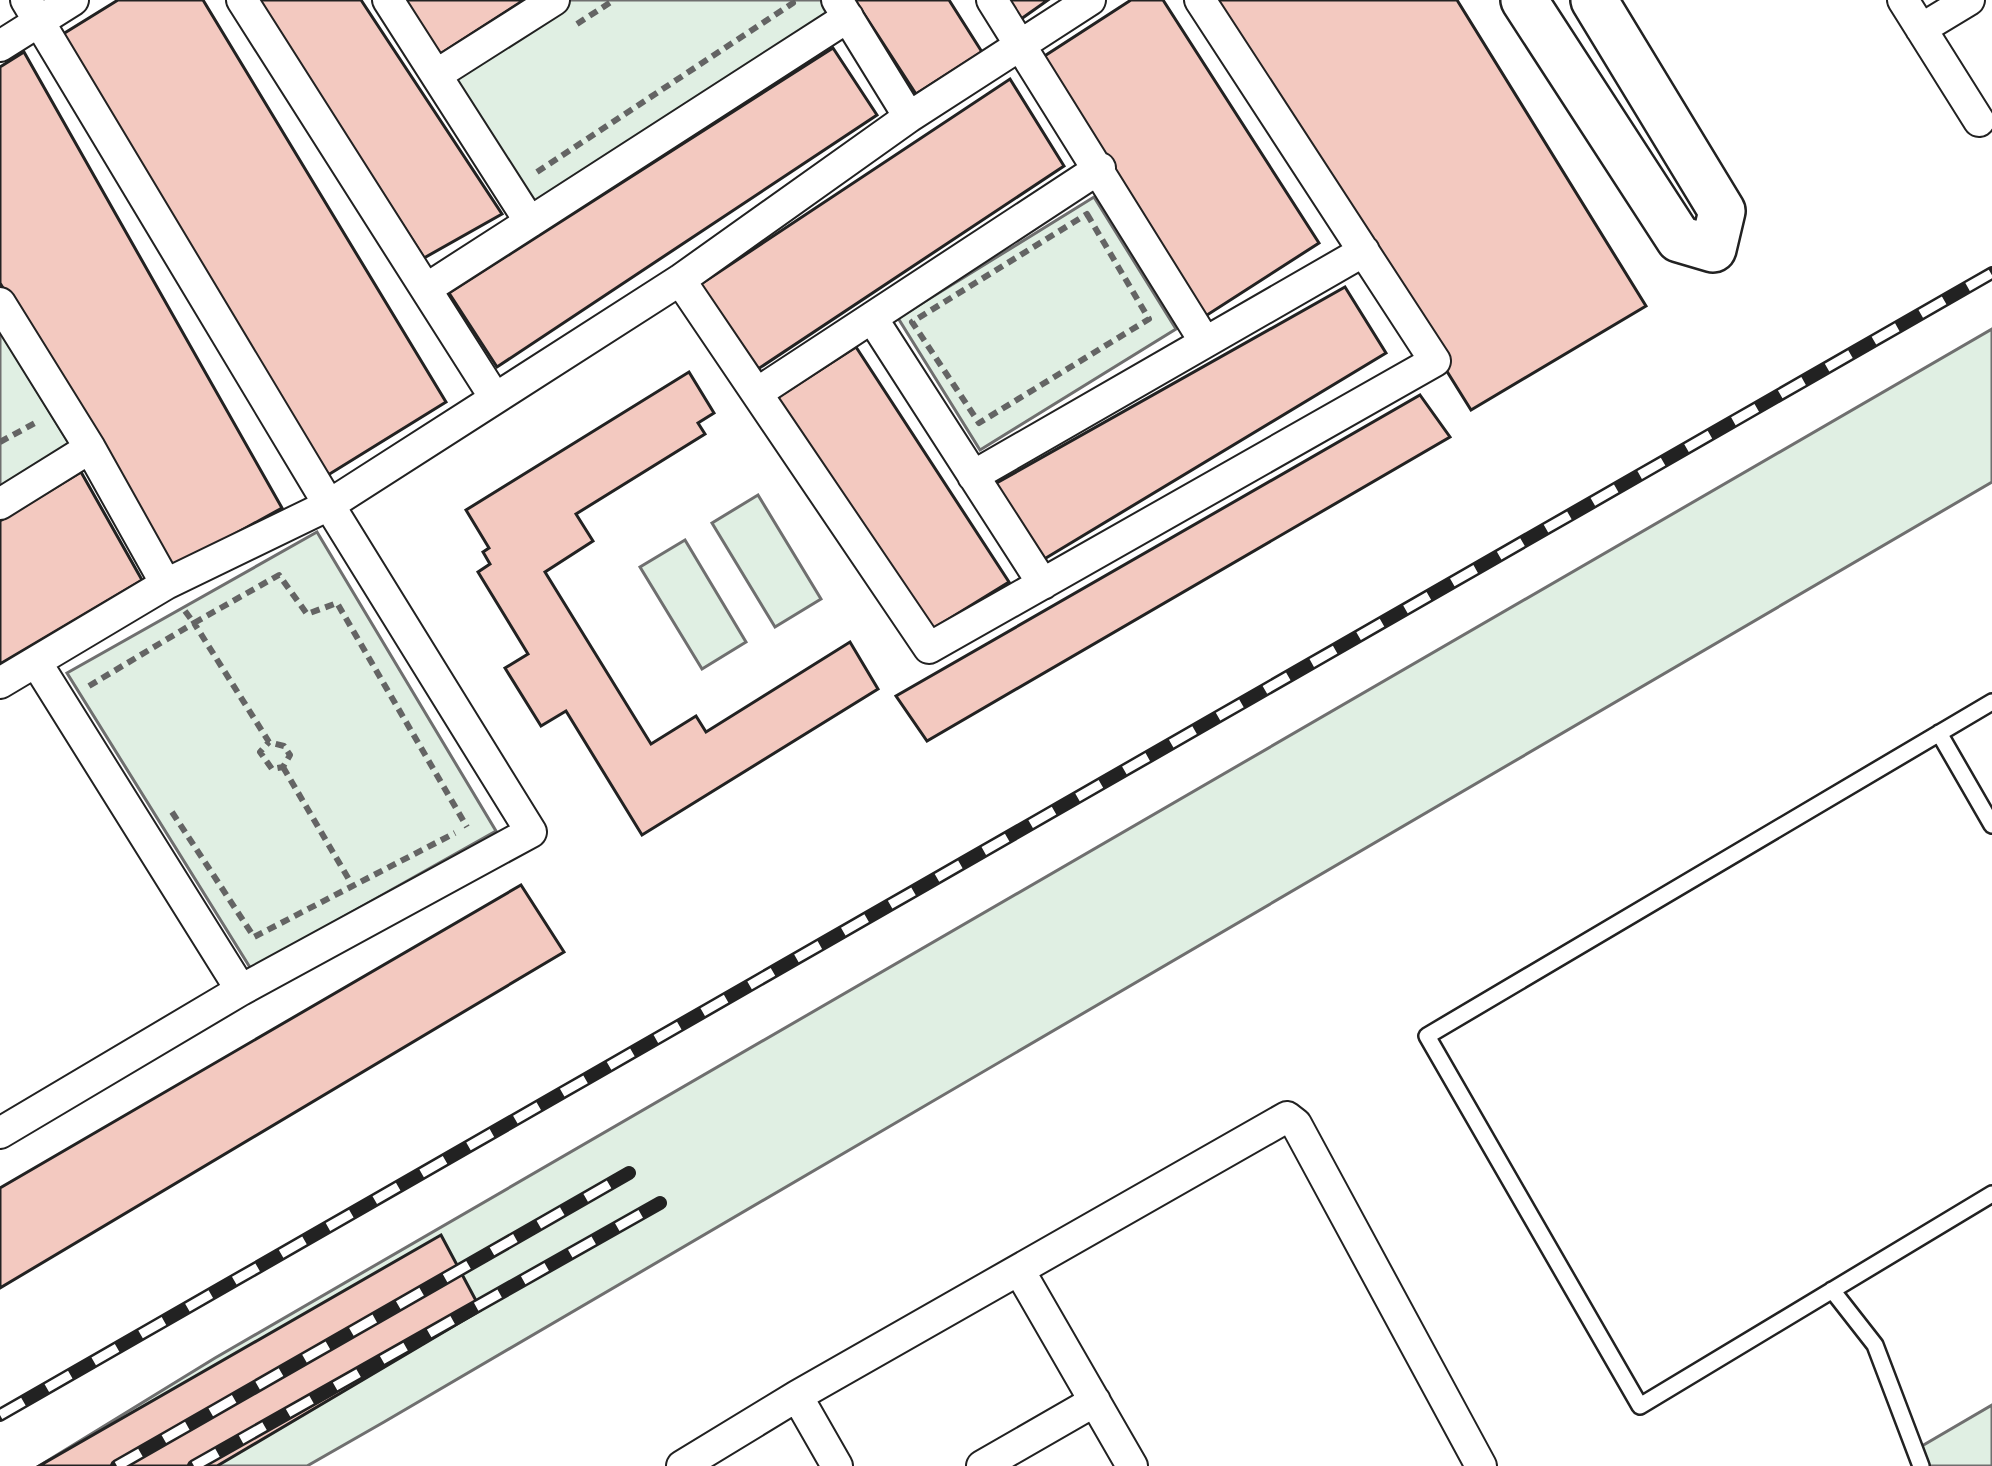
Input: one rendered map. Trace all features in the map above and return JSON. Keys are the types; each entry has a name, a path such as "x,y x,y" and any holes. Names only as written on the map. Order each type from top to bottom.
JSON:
{"street":[{"path":"0,46 32,11 73,0"},
{"path":"242,0 495,398"},
{"path":"388,0 530,222"},
{"path":"436,75 554,0"},
{"path":"992,0 1205,342"},
{"path":"0,683 166,584 329,505 680,280 909,117 1090,0"},
{"path":"680,280 929,648 1436,362 1200,0"},
{"path":"1524,0 1679,239 1713,249 1722,211 1594,0"},
{"path":"1903,0 1979,121"},
{"path":"1921,28 1969,0"},
{"path":"426,289 842,8 909,117"},
{"path":"0,1133 241,990 531,832 32,11"},
{"path":"757,393 1100,168"},
{"path":"974,476 1364,250"},
{"path":"0,303 90,448 166,584"},
{"path":"872,318 1043,584"},
{"path":"0,504 90,448"},
{"path":"36,662 241,990"},
{"path":"682,1466 1280,1118 1292,1119 1481,1466"},
{"path":"1018,1270 1132,1466"},
{"path":"797,1396 837,1466"},
{"path":"982,1466 1095,1401"}],"lane":[{"path":"1992,702 1427,1036 1640,1406 1992,1194"},
{"path":"1939,734 1992,825"},
{"path":"1832,1290 1875,1345 1921,1466"}],"path":[{"path":"574,25 614,0"},
{"path":"533,175 793,3 791,0"},
{"path":"1087,214 1149,319 979,423 912,322 1087,214"},
{"path":"100,703 88,684 279,574 307,614 338,603 470,826 254,937 164,801"},
{"path":"166,584 269,742 284,746 290,755 283,767"},
{"path":"269,742 260,752 266,765 283,767"},
{"path":"283,767 371,918"}],"green space":[{"path":"568,0 826,0 836,14 529,208 444,77"},
{"path":"1094,197 1176,329 980,450 898,318"},
{"path":"1992,329 1992,482 384,1422 307,1466 39,1466 215,1358"},
{"path":"0,331 70,445 0,488"},
{"path":"758,495 821,599 775,627 712,523"},
{"path":"317,532 496,831 251,969 67,673"},
{"path":"685,540 746,642 702,669 640,567"},
{"path":"1992,1405 1992,1466 1925,1466 1915,1450"}],"building":[{"path":"118,0 203,0 446,402 328,475 63,34"},
{"path":"258,0 361,0 502,214 424,258"},
{"path":"405,0 524,0 440,54"},
{"path":"855,0 949,0 982,52 916,94"},
{"path":"1009,0 1048,0 1021,19"},
{"path":"1131,0 1163,0 1319,243 1204,317 1043,57"},
{"path":"1216,0 1457,0 1646,306 1471,410"},
{"path":"833,48 877,115 497,367 449,293"},
{"path":"24,52 282,508 173,568 0,283 0,67"},
{"path":"1010,79 1064,166 755,371 698,286"},
{"path":"1345,287 1386,353 1041,561 993,485"},
{"path":"856,347 1009,582 931,630 775,399"},
{"path":"689,372 714,413 698,423 705,434 576,514 593,541 545,572 651,744 696,716 706,732 850,642 878,689 642,835 566,711 541,726 505,668 528,654 478,572 490,564 483,552 489,548 466,510"},
{"path":"1420,395 1450,437 927,741 896,696"},
{"path":"81,472 142,580 0,664 0,521"},
{"path":"521,885 564,952 0,1288 0,1188"},
{"path":"441,1235 481,1310 217,1466 39,1466"}],"railway":[{"path":"0,1415 1992,273"},
{"path":"117,1466 629,1173"},
{"path":"194,1466 660,1203"}]}
